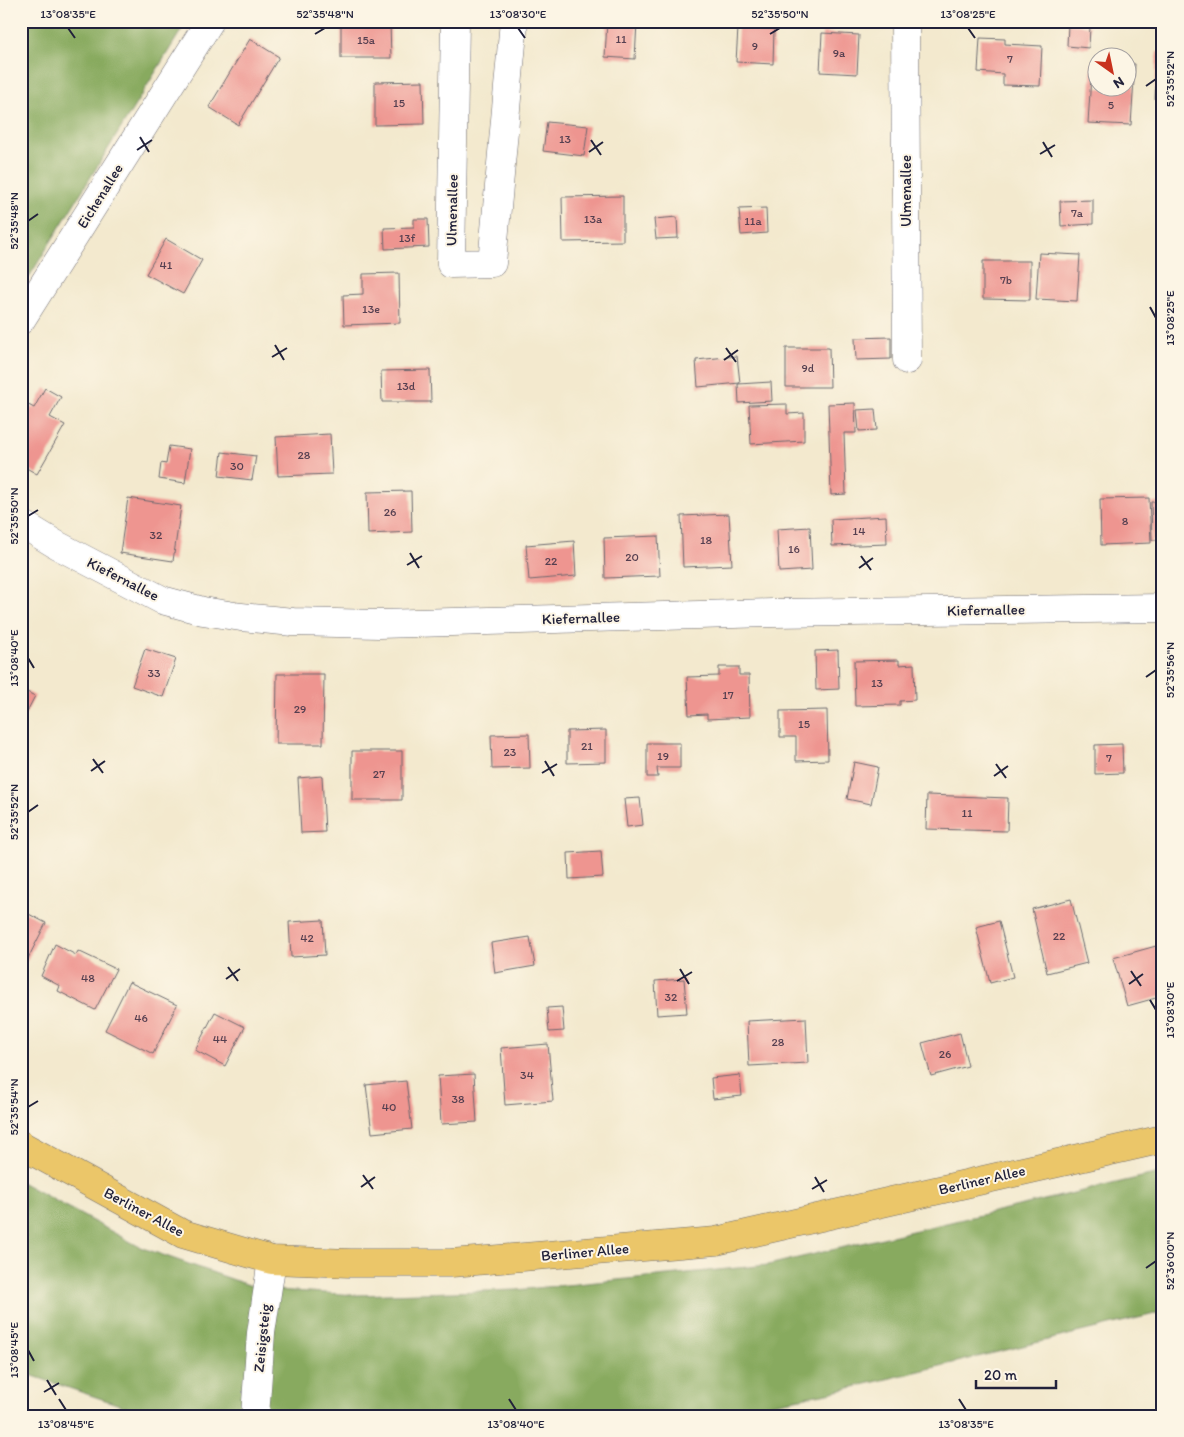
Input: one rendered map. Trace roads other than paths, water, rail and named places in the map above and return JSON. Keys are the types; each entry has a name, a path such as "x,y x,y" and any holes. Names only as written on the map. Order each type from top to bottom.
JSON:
{"main road":[{"name":"Berliner Allee","path":"21,1145 183,1234 272,1260 350,1264 451,1263 716,1241 1163,1139"}],"street":[{"name":"Eichenallee","path":"21,320 210,21"},
{"name":"Ulmenallee","path":"455,21 451,264 492,263 514,21"},
{"name":"Ulmenallee","path":"905,21 907,360"},
{"name":"Kiefernallee","path":"21,523 57,545 162,600 202,611 293,622 379,624 782,612 1163,608"},
{"name":"Zeisigsteig","path":"255,1416 261,1333 272,1260"}]}
